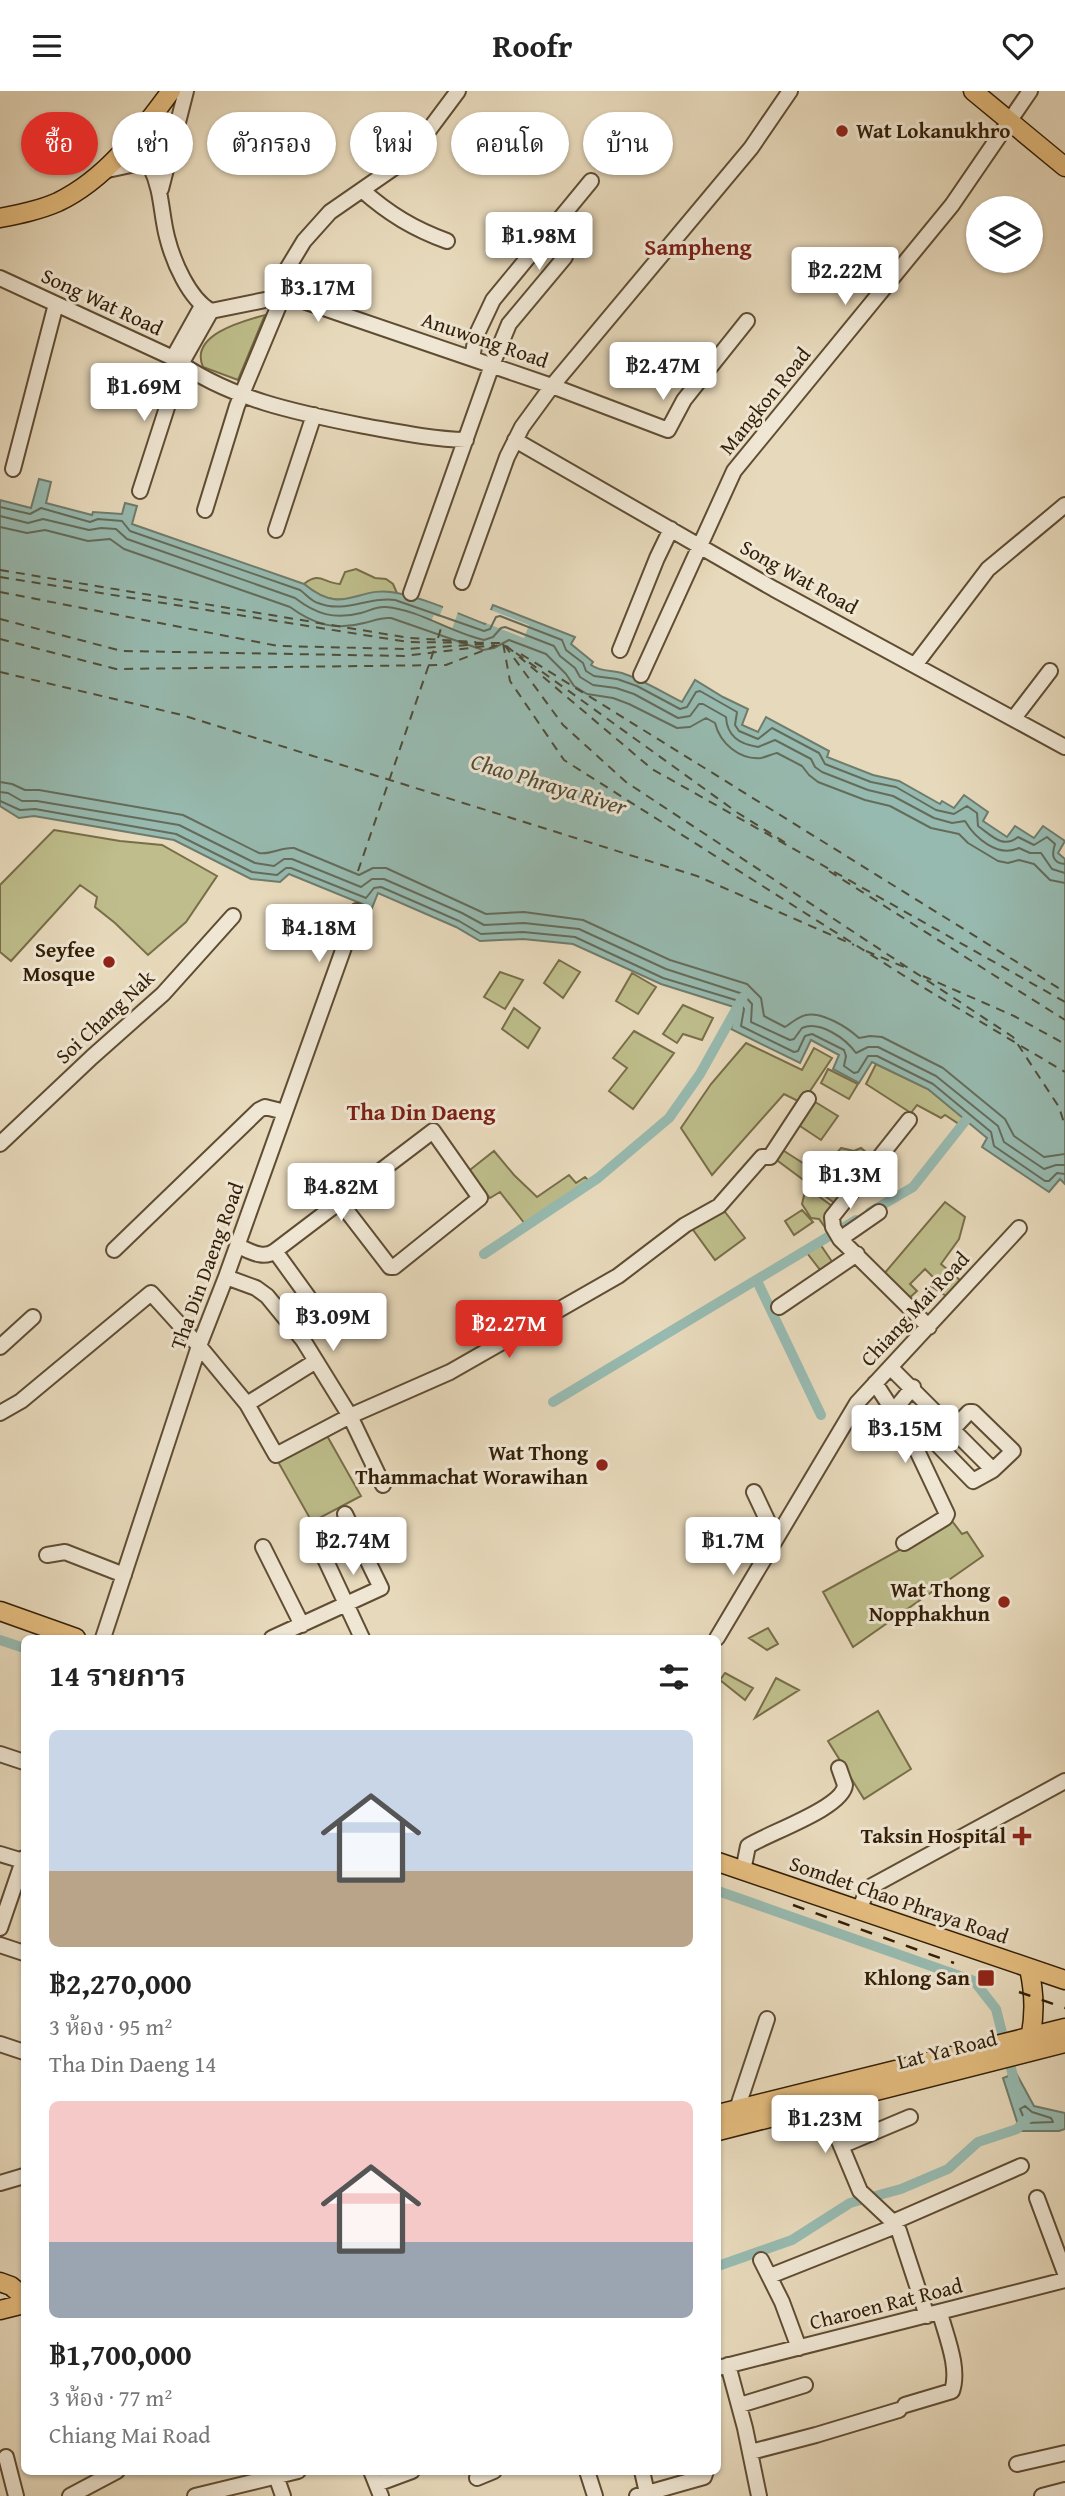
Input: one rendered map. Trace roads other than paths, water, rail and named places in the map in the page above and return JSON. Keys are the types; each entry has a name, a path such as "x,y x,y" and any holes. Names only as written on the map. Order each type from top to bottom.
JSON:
{"main road":[{"path":"0,218 58,202 84,186 137,136 171,91"},
{"path":"973,91 1065,167"},
{"path":"0,1611 68,1635"},
{"name":"Somdet Chao Phraya Road","path":"721,1863 1065,1980"},
{"path":"1015,2049 1035,1999 1029,1968"},
{"name":"Lat Ya Road","path":"721,2130 824,2105 1015,2049 1065,2028"},
{"name":"Lat Ya Road","path":"721,2113 1015,2049 1065,2043"},
{"path":"0,2310 21,2305"}],"street":[{"path":"160,194 186,91"},
{"path":"205,510 242,394 279,298 281,279 304,241 330,212 408,158 458,91"},
{"path":"462,582 515,440 552,386 751,148 790,91"},
{"name":"Mangkon Road","path":"641,675 734,471 952,205 1030,91"},
{"path":"102,171 129,164 146,164 156,179 169,243 182,272 207,308 177,361 139,491"},
{"path":"472,358 476,336 493,300 591,181"},
{"path":"362,190 387,212 426,234 447,241"},
{"path":"411,593 509,324 565,257"},
{"name":"Song Wat Road","path":"0,278 177,361 197,375 268,405 411,435 466,440"},
{"name":"Anuwong Road","path":"207,308 279,298 303,301 552,386 668,430 684,400 747,321"},
{"path":"13,469 56,304"},
{"path":"276,530 314,415"},
{"name":"Song Wat Road","path":"515,440 790,598 1065,747"},
{"path":"915,664 988,569 1065,505"},
{"path":"621,650 671,529"},
{"path":"1014,718 1050,671"},
{"name":"Tha Din Daeng Road","path":"104,1635 199,1346 356,911"},
{"name":"Soi Chang Nak","path":"0,1144 163,994 233,916"},
{"path":"0,1413 21,1401 151,1293 247,1404 276,1455 349,1416 450,1372 618,1276 685,1226 719,1206 762,1157 770,1157 808,1099"},
{"path":"114,1250 259,1110 265,1107 285,1112"},
{"path":"909,1120 832,1217 837,1233 929,1327"},
{"path":"237,1246 263,1256 270,1255 433,1131 480,1198 394,1267 388,1266 340,1202"},
{"path":"837,1233 880,1212"},
{"name":"Chiang Mai Road","path":"719,1635 858,1403 1018,1228"},
{"path":"275,1251 327,1323"},
{"path":"779,1307 857,1254"},
{"path":"226,1277 256,1288 267,1296 303,1340 349,1416 383,1485"},
{"path":"0,1347 33,1317"},
{"path":"247,1404 316,1361"},
{"path":"891,1368 993,1469"},
{"path":"875,1384 912,1440 947,1514 945,1518 904,1543"},
{"path":"913,1387 900,1406 970,1479 976,1481 1013,1451 973,1412 969,1412 954,1428"},
{"path":"754,1492 771,1528 778,1534"},
{"path":"279,1635 381,1588 345,1514"},
{"path":"312,1531 361,1635"},
{"path":"263,1547 302,1625"},
{"path":"47,1555 65,1552 124,1575"},
{"path":"0,1754 21,1761"},
{"path":"743,1871 748,1846 816,1813 842,1794 845,1785 839,1768"},
{"path":"859,1910 872,1886 1065,1781"},
{"path":"0,1854 21,1859"},
{"path":"0,1929 21,1880"},
{"path":"0,1945 21,1953"},
{"path":"737,2109 766,2019"},
{"path":"0,2044 21,2051"},
{"path":"751,2452 902,2408 952,2391 955,2383 953,2366 894,2224 865,2196 824,2105"},
{"path":"841,2146 910,2117"},
{"path":"770,2276 894,2224 1021,2166"},
{"path":"0,2183 21,2177"},
{"path":"1037,2198 1065,2273"},
{"path":"761,2260 799,2348"},
{"name":"Charoen Rat Road","path":"723,2366 1065,2280"},
{"path":"723,2366 740,2405 759,2496"},
{"path":"740,2405 805,2385"},
{"path":"1017,2464 1065,2453"},
{"path":"6,2457 16,2496"},
{"path":"70,2496 108,2475"},
{"path":"195,2496 280,2475"},
{"path":"376,2484 401,2475"},
{"path":"477,2478 484,2475"},
{"path":"588,2475 595,2496"},
{"path":"642,2475 642,2495 705,2475"},
{"path":"276,2476 283,2496"},
{"path":"1042,2496 1065,2490"}],"water":[{"name":"Chao Phraya River","path":"39,479 51,482 46,503 92,515 93,512 122,514 125,503 137,506 132,524 304,584 318,594 330,598 351,598 383,591 397,593 485,624 493,605 575,637 571,644 593,662 591,665 602,670 630,676 682,702 695,680 748,709 742,725 758,732 766,717 829,751 827,757 873,775 899,781 940,804 942,801 954,808 964,795 988,812 983,821 1007,837 1015,826 1034,838 1043,826 1065,841 1058,853 1065,859 1065,1184 1060,1179 1049,1192 982,1147 987,1138 928,1089 872,1062 859,1083 833,1069 839,1055 811,1040 800,1063 731,1029 737,1008 661,984 573,944 523,939 480,941 456,927 378,893 372,908 289,874 280,882 251,879 174,840 34,816 19,818 0,806 0,500 31,508"},
{"path":"1016,2073 1034,2106 1065,2113 1065,2129 1020,2131 1003,2078"}],"waterway":[{"path":"484,1254 598,1178 669,1118 700,1074 743,997"},
{"path":"870,1212 913,1187 966,1120"},
{"path":"553,1402 856,1220"},
{"path":"757,1281 821,1415"},
{"path":"0,1640 21,1647"},
{"path":"721,1892 974,1981 996,2009 1016,2088"},
{"name":"Khlong San","path":"721,2265 792,2240 850,2203 901,2189 948,2169 978,2142 1017,2129 1027,2119"}],"railway":[{"path":"793,1905 954,1963"},
{"path":"1019,1992 1065,2008"}],"place":[{"name":"Wat Lokanukhro","path":"842,131"},
{"name":"Seyfee Mosque","path":"109,962"},
{"name":"Wat Thong Thammachat Worawihan","path":"602,1465"},
{"name":"Wat Thong Nopphakhun","path":"1004,1602"},
{"name":"Taksin Hospital","path":"1022,1836"},
{"name":"Khlong San","path":"986,1978"}],"district":[{"name":"Sampheng","path":"698,247"},
{"name":"Tha Din Daeng","path":"421,1112"}]}
